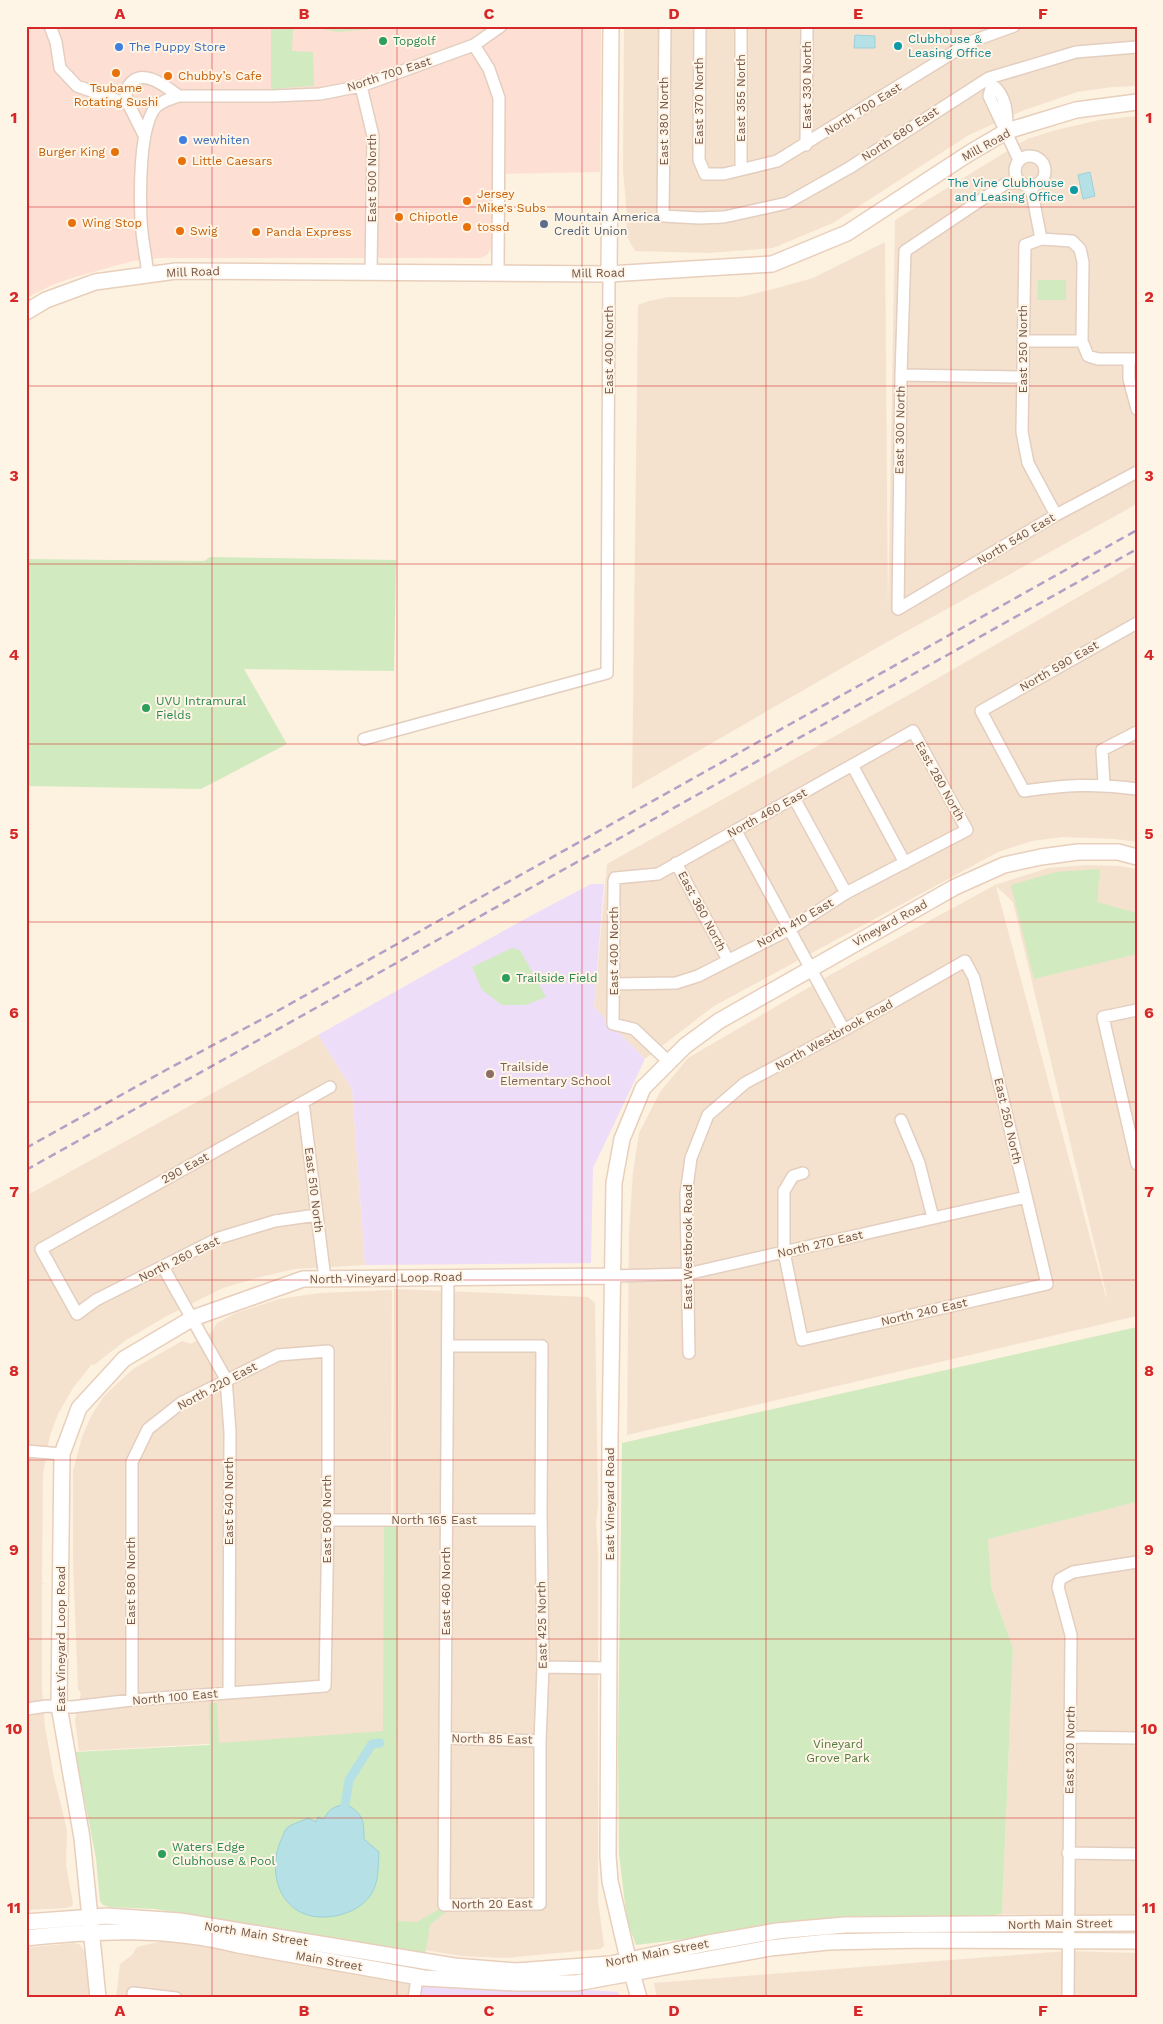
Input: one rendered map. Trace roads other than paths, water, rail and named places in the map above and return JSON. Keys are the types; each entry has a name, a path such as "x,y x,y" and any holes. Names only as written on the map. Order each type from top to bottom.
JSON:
{"main road":[{"name":"East 400 North","path":"609,274 610,26"},
{"name":"Mill Road","path":"26,312 46,300 95,282 176,271 609,274 772,264 847,233 968,154 1007,131 1076,110 1137,102"},
{"name":"Vineyard Road","path":"669,1062 685,1046 719,1020 954,887 1004,865 1078,852 1118,852 1137,857"},
{"name":"East Vineyard Road","path":"639,1998 610,1881 608,1856 608,1668 614,1183 622,1139 643,1088 669,1062"},
{"name":"North Vineyard Loop Road","path":"79,1408 124,1359 193,1318 303,1279 612,1276"},
{"name":"East Vineyard Loop Road","path":"79,1408 62,1454 59,1706 82,1838 98,1998"},
{"name":"North Main Street","path":"180,1921 454,1966 516,1970 611,1964 630,1966 828,1942 1137,1941"},
{"name":"Main Street","path":"26,1922 91,1924 180,1921"},
{"name":"North Main Street","path":"630,1966 708,1942 777,1931 845,1925 1137,1923"},
{"name":"Main Street","path":"26,1938 91,1924 144,1932 195,1936 238,1946 438,1979 517,1983 576,1983 630,1966"}],"street":[{"path":"50,26 56,42 60,68 77,86 107,95 110,99 144,113 165,100 179,96"},
{"name":"North 700 East","path":"179,96 320,94 361,86 474,45 501,26"},
{"name":"East 380 North","path":"663,216 664,26"},
{"name":"East 370 North","path":"700,26 699,160 705,174"},
{"name":"East 355 North","path":"741,26 741,169"},
{"name":"East 330 North","path":"806,144 807,26"},
{"name":"North 700 East","path":"705,174 724,174 777,161 970,42 1014,26"},
{"path":"474,45 489,69 499,98 498,272"},
{"name":"North 680 East","path":"663,216 724,217 787,203 848,168 988,78 1076,52 1137,47"},
{"path":"144,135 130,107 126,93 131,82 142,77 154,80 179,96"},
{"path":"148,275 141,222 144,135 162,95 161,89 154,80"},
{"name":"East 500 North","path":"361,86 373,136 371,271"},
{"path":"107,95 128,87"},
{"path":"1007,131 1019,160"},
{"path":"1029,156 1039,159 1045,168 1043,178 1031,187 1018,182 1015,168 1019,160 1029,156"},
{"name":"East 300 North","path":"898,609 901,375 905,251 1005,184 1018,182"},
{"path":"1031,187 1041,239 1072,240 1080,249 1083,262 1082,341 1088,356 1098,359 1133,359 1129,379 1137,409"},
{"name":"East 250 North","path":"1041,239 1026,245 1022,432 1028,463 1056,516"},
{"name":"East 400 North","path":"364,739 607,673 609,274"},
{"path":"1023,341 1082,341"},
{"path":"901,375 1023,377"},
{"name":"North 540 East","path":"898,609 1056,516 1137,472"},
{"name":"North 590 East","path":"1104,784 1050,787 1024,791 981,711 1137,622"},
{"name":"North 460 East","path":"615,878 658,874 913,731"},
{"name":"East 280 North","path":"913,731 967,830"},
{"path":"1137,732 1102,750 1104,784 1137,789"},
{"path":"852,765 905,863"},
{"path":"794,798 846,893"},
{"name":"North 410 East","path":"614,984 676,983 698,976 790,929 846,893 967,830"},
{"path":"736,831 844,1030"},
{"name":"East 360 North","path":"676,863 728,960"},
{"name":"East 400 North","path":"615,878 613,1024 634,1029 669,1062"},
{"name":"East 250 North","path":"964,961 974,978 1047,1284"},
{"name":"North Westbrook Road","path":"708,1115 745,1083 844,1030 964,961"},
{"path":"1137,1010 1104,1017 1137,1164"},
{"name":"290 East","path":"77,1314 41,1249 330,1087"},
{"name":"East 510 North","path":"303,1102 325,1279"},
{"name":"East Westbrook Road","path":"688,1353 686,1194 691,1158 708,1115"},
{"path":"901,1120 919,1163 933,1218"},
{"path":"784,1252 784,1191 794,1176 803,1173"},
{"name":"North 270 East","path":"612,1276 687,1274 1026,1197"},
{"name":"North 260 East","path":"77,1314 96,1300 219,1238 275,1221 317,1215"},
{"name":"North 240 East","path":"784,1252 802,1340 1047,1284"},
{"name":"East 540 North","path":"163,1267 226,1379 230,1432 229,1692"},
{"name":"East 460 North","path":"444,1905 448,1278"},
{"name":"East 425 North","path":"448,1346 542,1346 541,1520 543,1667 540,1741 540,1904"},
{"name":"East 500 North","path":"325,1686 328,1520 328,1351"},
{"name":"North 220 East","path":"132,1462 148,1429 181,1403 226,1379 278,1355 328,1351"},
{"path":"26,1451 62,1454"},
{"name":"East 580 North","path":"132,1462 132,1700"},
{"name":"North 165 East","path":"328,1520 541,1520"},
{"name":"East 230 North","path":"1068,1998 1071,1636 1058,1587 1060,1579 1073,1572 1137,1562"},
{"path":"543,1667 608,1668"},
{"name":"North 100 East","path":"26,1709 325,1686"},
{"path":"1070,1737 1137,1738"},
{"name":"North 85 East","path":"445,1738 540,1741"},
{"path":"1068,1853 1137,1854"},
{"name":"North 20 East","path":"444,1905 540,1904"},
{"path":"414,1998 416,1985"},
{"path":"133,1993 176,1998"}],"water":[{"path":"855,35 875,36 875,48 854,48"},
{"path":"1090,172 1095,196 1083,199 1078,175"},
{"path":"348,1805 362,1819 364,1839 379,1852 376,1884 372,1893 365,1901 347,1913 324,1917 303,1913 287,1901 278,1885 275,1866 278,1847 283,1834 287,1828 294,1824 308,1818 316,1822 318,1817 324,1819 333,1808"}],"waterway":[{"path":"345,1805 349,1780 372,1744 380,1743"}],"railway":[{"path":"26,1148 166,1070 272,1014 1137,530"},
{"path":"26,1170 1137,549"}],"place":[{"name":"Topgolf","path":"383,41"},
{"name":"Clubhouse & Leasing Office","path":"898,46"},
{"name":"The Puppy Store","path":"119,47"},
{"name":"Tsubame Rotating Sushi","path":"116,73"},
{"name":"Chubby’s Cafe","path":"168,76"},
{"name":"wewhiten","path":"183,140"},
{"name":"Burger King","path":"115,152"},
{"name":"Little Caesars","path":"182,161"},
{"name":"The Vine Clubhouse and Leasing Office","path":"1074,190"},
{"name":"Jersey Mike's Subs","path":"467,201"},
{"name":"Chipotle","path":"399,217"},
{"name":"Wing Stop","path":"72,223"},
{"name":"Mountain America Credit Union","path":"544,224"},
{"name":"tossd","path":"467,227"},
{"name":"Swig","path":"180,231"},
{"name":"Panda Express","path":"256,232"},
{"name":"UVU Intramural Fields","path":"146,708"},
{"name":"Trailside Field","path":"506,978"},
{"name":"Trailside Elementary School","path":"490,1074"},
{"name":"Waters Edge Clubhouse & Pool","path":"162,1854"}],"park label":[{"name":"Vineyard Grove Park","path":"838,1751"}]}
